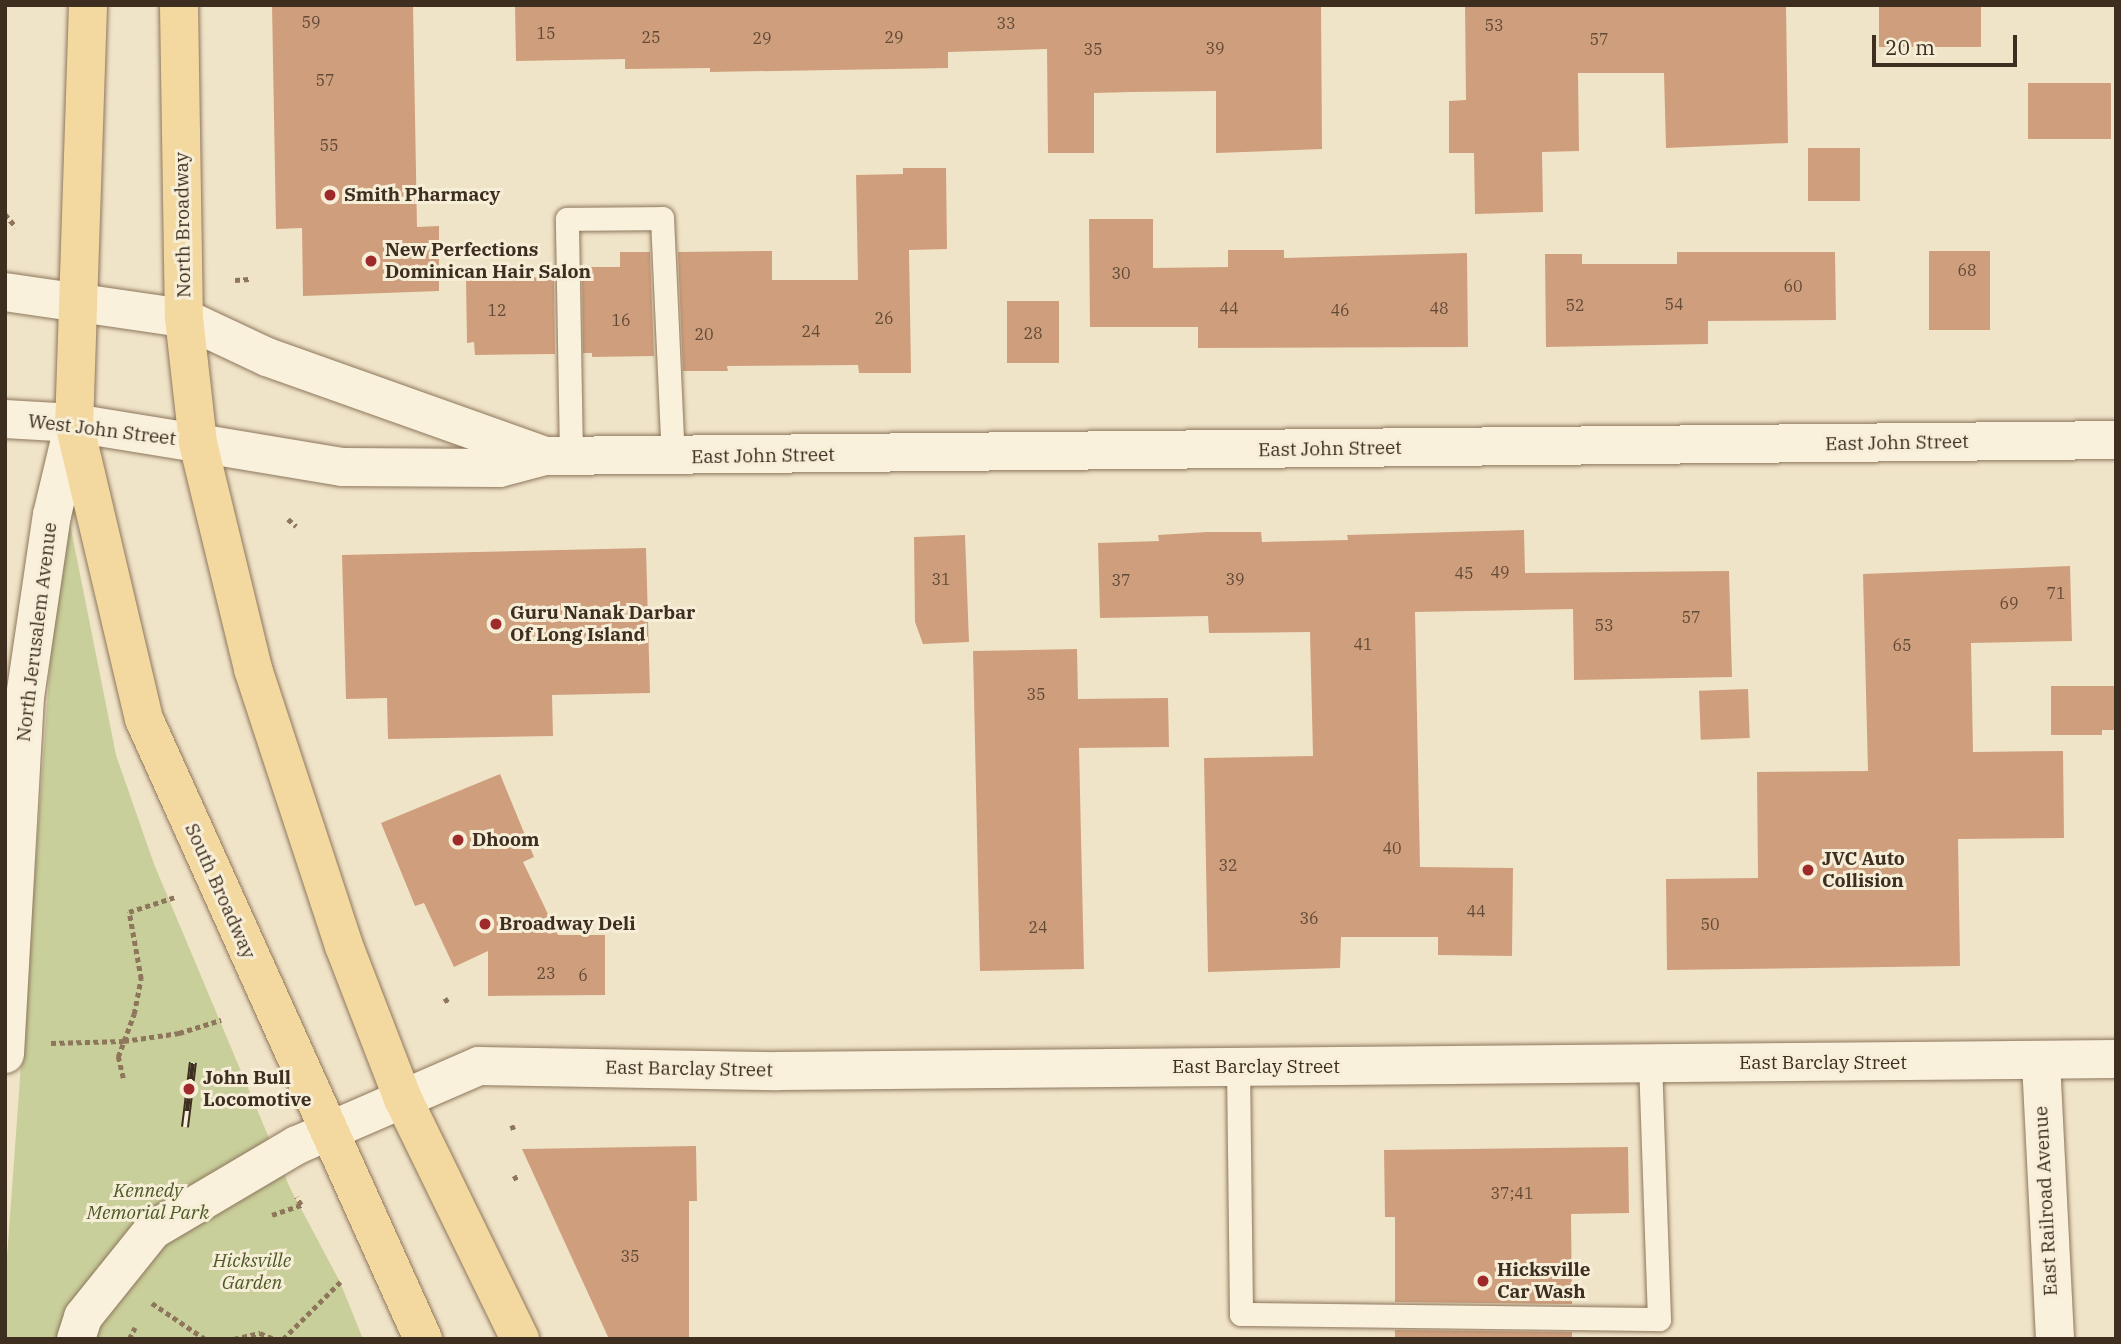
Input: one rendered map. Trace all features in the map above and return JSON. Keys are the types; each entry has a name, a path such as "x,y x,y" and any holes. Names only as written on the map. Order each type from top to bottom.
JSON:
{"main road":[{"path":"74,423 88,5"},
{"name":"North Broadway","path":"179,5 184,318 198,443"},
{"path":"5,292 78,300 184,318"},
{"name":"East John Street","path":"184,318 267,357 558,456"},
{"name":"West John Street","path":"5,419 74,423 198,443"},
{"name":"South Broadway","path":"74,423 144,719 423,1339"},
{"name":"North Jerusalem Avenue","path":"5,1054 26,696 52,515 74,423"},
{"name":"East John Street","path":"198,443 342,467 499,468 558,456 673,457 2116,440"},
{"path":"198,443 253,669 344,946 403,1099 520,1339"},
{"name":"East Barclay Street","path":"76,1339 83,1317 153,1230 330,1129 479,1066 777,1071 2041,1062 2116,1059"},
{"name":"East Railroad Avenue","path":"2041,1062 2055,1339"}],"lane":[{"path":"558,456 567,219 662,218 673,457"},
{"path":"1238,1067 1241,1314 1659,1319 1650,1064"}],"path":[{"path":"5,214 16,227"},
{"path":"235,280 249,279"},
{"path":"288,519 296,526"},
{"path":"123,1078 118,1056 141,979 129,912 215,881"},
{"path":"446,998 449,1004"},
{"path":"47,1043 124,1041 179,1033 221,1020"},
{"path":"267,1217 301,1205"},
{"path":"283,1339 340,1282"},
{"path":"144,1314 157,1295"},
{"path":"151,1303 205,1339"},
{"path":"129,1339 136,1325"},
{"path":"234,1339 260,1333 274,1339"}],"green space":[{"name":"Kennedy Memorial Park","path":"69,519 116,755 154,864 290,1188 340,1282 363,1339 5,1339 5,1285 56,581"}],"building":[{"path":"272,5 413,5 417,227 439,226 439,291 303,296 302,228 276,229"},
{"path":"515,5 1321,5 1322,149 1216,153 1216,91 1132,92 1094,93 1094,153 1048,153 1047,49 948,52 948,68 710,72 710,68 625,69 625,59 516,61"},
{"path":"1465,5 1786,5 1788,143 1666,148 1664,73 1578,73 1579,151 1542,152 1543,212 1475,214 1474,153 1449,153 1449,101 1466,100"},
{"path":"1879,5 1981,5 1981,47 1879,47"},
{"path":"2028,83 2111,83 2111,139 2028,139"},
{"path":"1808,148 1860,148 1860,201 1808,201"},
{"path":"903,168 946,168 947,249 909,250 911,373 859,373 858,365 727,366 728,371 683,371 678,252 772,251 772,280 858,280 856,175 903,174"},
{"path":"1089,219 1153,219 1153,268 1228,267 1228,250 1284,250 1284,258 1467,253 1468,347 1198,348 1198,327 1090,327"},
{"path":"1929,251 1990,251 1990,330 1929,330"},
{"path":"620,252 650,252 654,356 592,357 592,353 583,353 582,277 589,277 590,267 620,267"},
{"path":"1677,252 1835,252 1836,320 1708,321 1708,344 1546,347 1545,254 1582,254 1582,264 1677,264"},
{"path":"554,277 555,354 475,355 474,342 467,343 466,279"},
{"path":"1007,301 1059,301 1059,363 1007,363"},
{"path":"1524,530 1525,573 1729,571 1732,677 1574,680 1573,609 1415,612 1420,867 1513,868 1512,956 1438,955 1438,937 1341,937 1340,968 1208,972 1204,758 1313,756 1310,632 1209,633 1208,616 1100,618 1098,543 1159,541 1158,535 1207,532 1261,532 1262,542 1348,540 1347,535"},
{"path":"965,535 969,642 923,644 915,622 914,537"},
{"name":"Guru Nanak Darbar Of Long Island","path":"646,548 650,693 552,695 553,736 388,739 387,698 346,699 342,555"},
{"path":"2070,566 2072,641 1971,643 1973,752 2063,751 2064,838 1958,839 1960,966 1667,970 1666,879 1758,878 1757,772 1868,771 1863,574"},
{"path":"1077,649 1078,699 1168,698 1169,747 1079,748 1084,969 980,971 973,651"},
{"path":"2051,686 2116,686 2116,730 2102,730 2102,735 2051,735"},
{"path":"1748,689 1750,738 1701,740 1699,691"},
{"path":"500,774 534,857 523,862 558,935 605,935 605,995 488,996 488,951 454,967 424,903 415,906 381,823"},
{"path":"696,1146 697,1201 689,1201 689,1339 609,1339 522,1149"},
{"path":"1628,1147 1629,1213 1571,1214 1572,1304 1395,1302 1395,1217 1385,1217 1384,1150"},
{"path":"1395,1330 1572,1332 1572,1339 1395,1339"}],"railway":[{"path":"185,1127 193,1062"}],"place":[{"name":"Smith Pharmacy","path":"330,195"},
{"name":"New Perfections Dominican Hair Salon","path":"371,261"},
{"name":"Guru Nanak Darbar Of Long Island","path":"496,624"},
{"name":"Dhoom","path":"458,840"},
{"name":"JVC Auto Collision","path":"1808,870"},
{"name":"Broadway Deli","path":"485,924"},
{"name":"John Bull Locomotive","path":"189,1089"},
{"name":"Hicksville Car Wash","path":"1483,1281"}],"park label":[{"name":"Hicksville Garden","path":"252,1272"}]}
